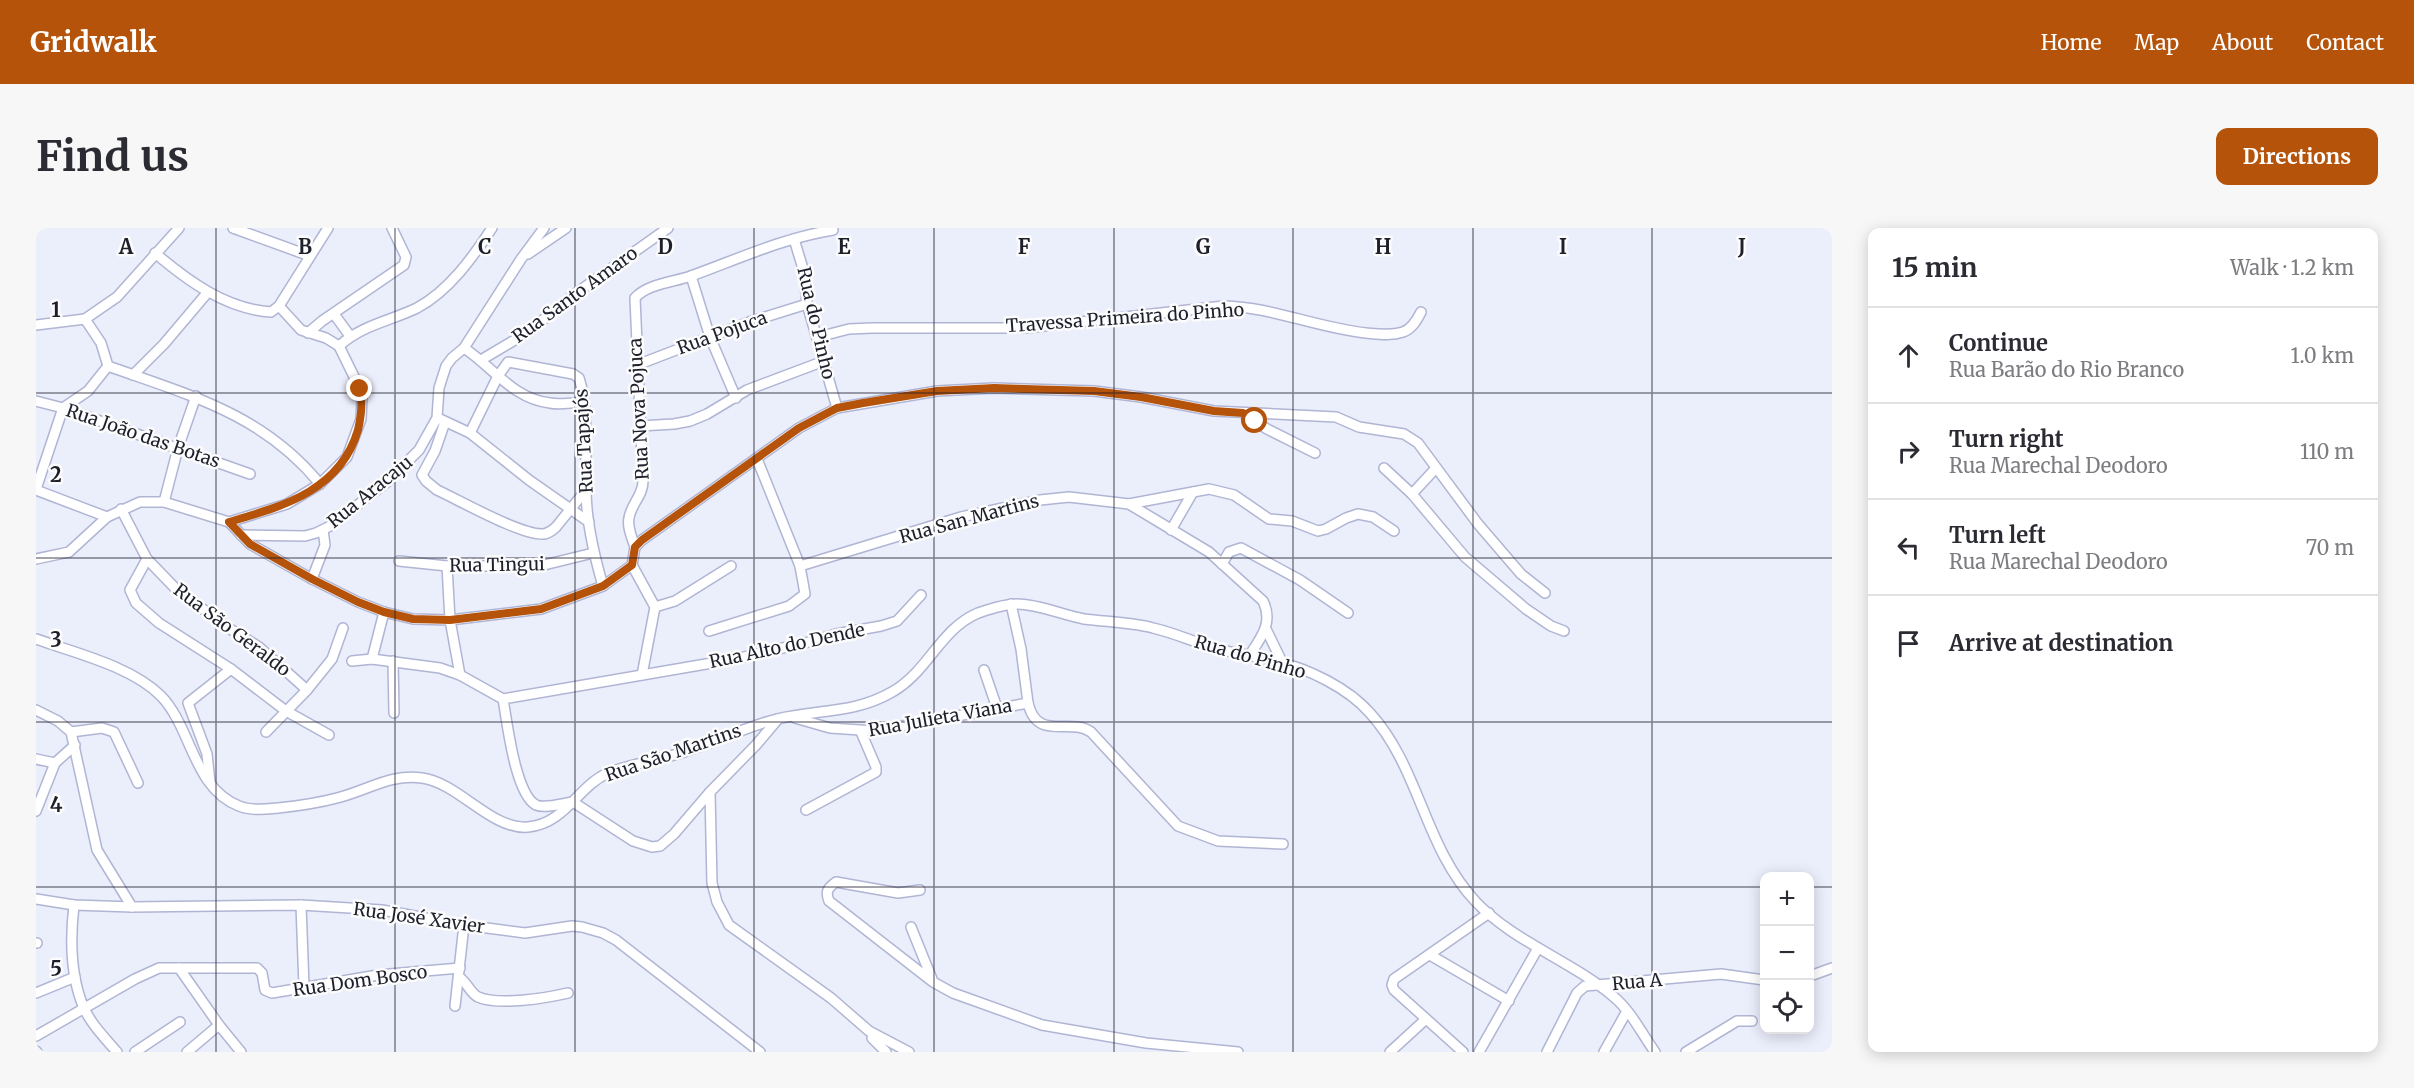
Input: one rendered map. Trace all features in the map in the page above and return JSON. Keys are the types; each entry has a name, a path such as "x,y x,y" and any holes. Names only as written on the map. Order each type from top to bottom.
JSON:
{"street":[{"path":"37,323 68,323 85,319 117,297 179,228"},
{"path":"235,228 310,255"},
{"path":"155,253 208,292 259,311 271,312 279,306 328,228"},
{"path":"308,333 404,265 406,257 392,228"},
{"path":"339,346 350,336 417,308 443,290 473,256 492,228"},
{"name":"Rua Aracaju","path":"241,535 305,536 323,530 387,482 413,459 441,420 442,378 452,358 464,348 521,259 544,228"},
{"path":"521,259 566,228"},
{"name":"Rua Santo Amaro","path":"481,360 528,332 575,294 668,228"},
{"path":"736,398 710,336 691,276 746,254 833,230"},
{"name":"Rua do Pinho","path":"794,239 804,272 807,304 837,408"},
{"name":"Rua Nova Pojuca","path":"635,547 628,522 629,515 642,492 634,298 641,292 691,276"},
{"path":"134,375 208,292"},
{"name":"Rua Pojuca","path":"637,365 710,336 807,304"},
{"path":"229,522 287,504 320,484 347,457 361,419 360,389 339,346 326,338 297,327 279,306"},
{"name":"Travessa Primeira do Pinho","path":"818,337 849,329 1026,328 1224,306 1253,308 1352,331 1390,335 1411,328 1421,312"},
{"path":"334,314 350,336"},
{"path":"85,319 100,343 108,366"},
{"path":"464,348 528,398 551,404 583,402"},
{"name":"Rua Tapajós","path":"498,376 506,363 511,361 573,374 579,378 583,402 589,522 593,553 603,586"},
{"path":"640,426 690,421 707,414 747,390 824,361"},
{"path":"108,366 196,396 244,420 276,442 308,469 320,484"},
{"path":"107,517 36,489 63,408 88,391 108,366"},
{"path":"470,433 498,376"},
{"path":"642,675 655,608 632,565 635,547 799,428 837,408 937,391 994,388 1094,391 1141,397 1206,410 1336,417 1359,427 1398,431 1418,443 1497,548 1521,574 1545,593"},
{"path":"164,502 178,448 196,396"},
{"name":"Rua João das Botas","path":"36,400 250,474"},
{"path":"1243,413 1267,429 1315,453"},
{"path":"586,490 570,510 552,531 539,534 523,530 437,490 426,481 423,475 435,451 441,420 470,433 570,510 589,522"},
{"path":"709,631 789,606 805,594 800,566 757,459"},
{"path":"1384,468 1412,494 1465,557 1526,609 1551,626 1564,631"},
{"path":"1412,494 1436,468"},
{"path":"1129,504 1209,489 1220,490 1242,500 1269,519 1292,520 1318,531 1326,530 1358,514 1373,517 1394,531"},
{"path":"1171,530 1193,492"},
{"name":"Rua San Martins","path":"800,566 961,517 1040,500 1069,497 1129,504 1209,552 1263,602 1267,612 1266,629 1282,662"},
{"path":"36,559 69,552 107,517 121,509 140,502 164,502 229,522 250,544 312,579 358,602 384,612 413,619 450,620 541,609 603,586 632,565"},
{"name":"Rua São Geraldo","path":"121,509 147,559 188,599 259,646 308,690"},
{"path":"312,579 325,545 323,530"},
{"path":"1222,564 1229,552 1241,548 1305,584 1348,613"},
{"name":"Rua Tingui","path":"399,561 447,566 540,566 593,553"},
{"path":"147,559 130,590 136,603 159,623 231,669 286,711 329,735"},
{"path":"447,566 450,620 460,675"},
{"path":"655,608 675,601 731,566"},
{"name":"Rua Alto do Dende","path":"504,699 746,657 836,634 881,627 897,621 921,595"},
{"name":"Rua do Pinho","path":"778,718 846,710 887,695 916,674 957,624 979,613 1011,604 1034,607 1081,619 1150,627 1208,646 1282,662 1322,679 1343,691 1373,716 1391,741 1404,766 1441,854 1471,896 1488,913 1611,994 1627,1011 1655,1052"},
{"name":"Rua Julieta Viana","path":"790,716 830,728 861,732 1028,703 1021,649 1011,604"},
{"path":"372,659 384,612"},
{"path":"266,732 308,690 332,659 343,628"},
{"path":"1249,656 1266,629"},
{"path":"36,639 104,663 149,685 174,712 210,784"},
{"path":"352,661 372,659 431,666 460,675 504,699 512,752 519,775 530,798 537,806 573,802"},
{"path":"393,662 394,713"},
{"path":"210,784 207,754 188,703 231,669"},
{"path":"984,670 997,708"},
{"path":"1028,703 1030,714 1051,727 1084,728 1091,732 1178,826 1218,841 1283,844"},
{"path":"36,710 58,721 71,732 97,850 132,907"},
{"name":"Rua São Martins","path":"210,784 235,805 243,808 264,809 336,799 388,780 418,777 442,783 507,824 530,827 547,822 573,802 592,782 612,771 684,752 778,718"},
{"name":"Rua São Martins","path":"573,802 633,841 652,847 660,846 675,834 710,792 750,753 778,718"},
{"path":"71,732 102,728 114,732 138,783"},
{"path":"806,810 876,772 861,732"},
{"path":"36,812 55,763 75,745"},
{"path":"36,759 55,763"},
{"path":"710,792 710,866 714,892 729,926 831,998 886,1052"},
{"path":"920,890 898,893 836,882 828,888 826,894 829,901 933,982 954,993 1042,1025 1146,1043 1238,1052"},
{"name":"Rua José Xavier","path":"36,899 74,905 132,907 301,905 382,909 464,925 525,933 572,926 590,928 603,933 641,959 760,1052"},
{"path":"74,905 71,935 75,976 84,1008 117,1052"},
{"path":"301,905 304,987"},
{"path":"1463,1052 1394,990 1392,985 1394,979 1488,913"},
{"path":"455,1006 464,925"},
{"path":"911,927 933,982"},
{"path":"1479,1052 1538,948"},
{"path":"1430,955 1509,1001"},
{"path":"36,1036 153,971 165,967 179,969 241,1052"},
{"name":"Rua Dom Bosco","path":"179,969 257,968 262,973 264,986 268,992 272,993 378,975 459,973"},
{"path":"1814,974 1832,968"},
{"path":"459,973 475,995 484,998 535,1000 568,993"},
{"name":"Rua A","path":"1547,1052 1577,993 1585,986 1721,974 1760,979"},
{"path":"36,993 75,976"},
{"path":"1604,1052 1627,1011"},
{"path":"1390,1052 1426,1019"},
{"path":"1686,1052 1737,1021 1752,1021"},
{"path":"135,1052 180,1022"},
{"path":"187,1052 219,1025"},
{"path":"865,1030 876,1052"},
{"path":"865,1030 909,1052"}],"route":[{"path":"360,389 361,419 347,457 340,466 297,500 229,522 250,544 312,579 358,602 384,612 413,619 450,620 541,609 603,586 632,565 635,547 642,540 799,428 837,408 937,391 994,388 1094,391 1141,397 1214,411 1243,413 1255,421"}]}
